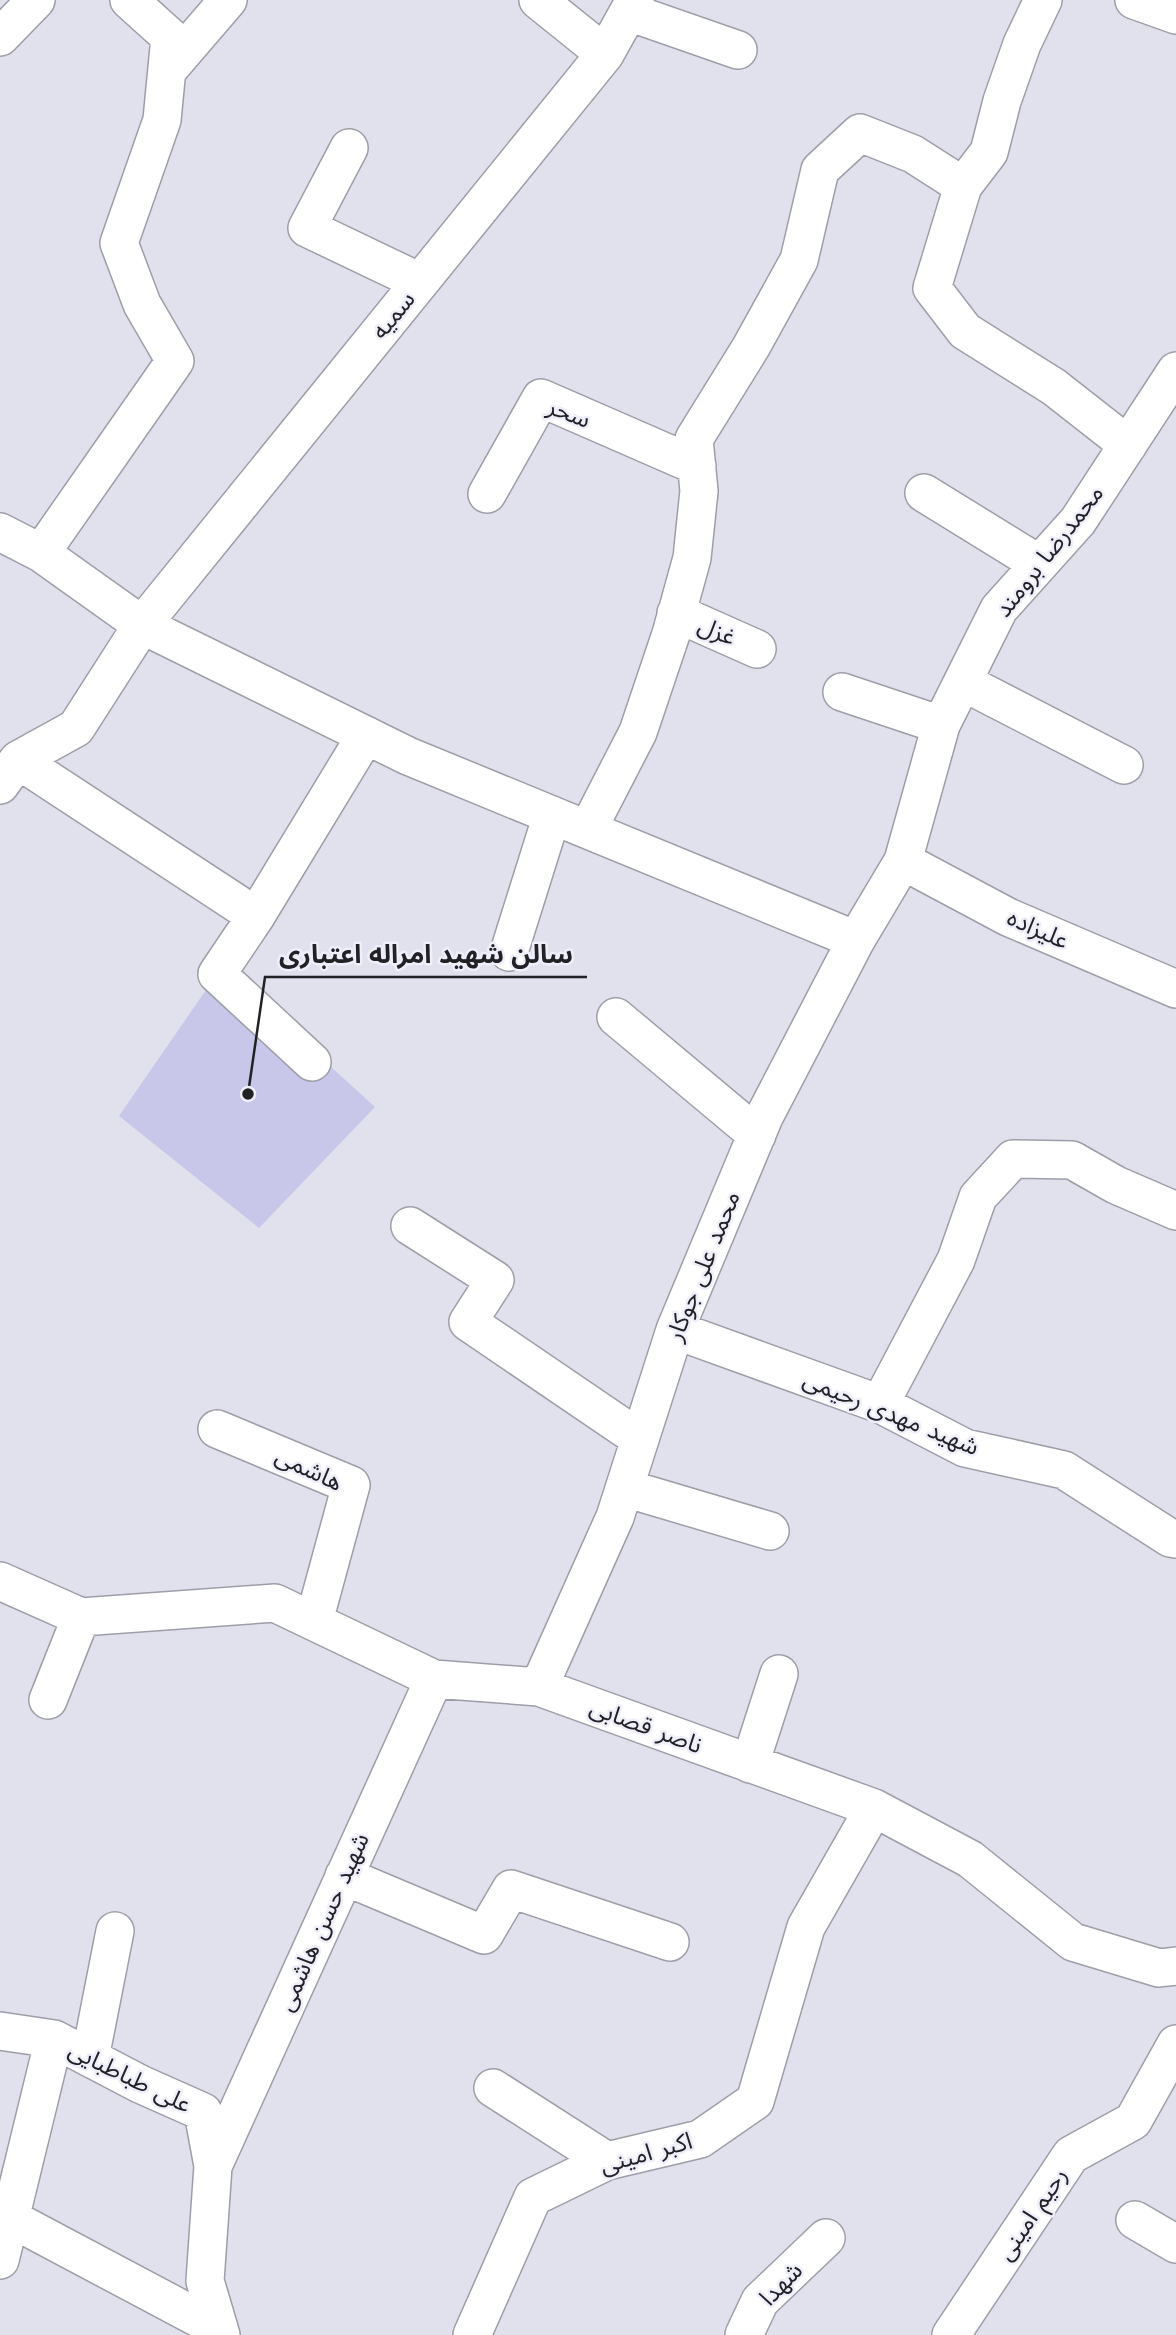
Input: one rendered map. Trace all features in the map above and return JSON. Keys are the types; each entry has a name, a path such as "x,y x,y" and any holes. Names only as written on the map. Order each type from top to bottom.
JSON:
{"street":[{"path":"2,32 36,0"},
{"path":"41,553 175,361 142,304 119,243 162,120 170,37 129,0"},
{"path":"167,71 228,0"},
{"path":"538,0 605,54"},
{"path":"1043,0 1014,67 989,152 963,187 932,288 965,331 1054,387 1128,445"},
{"path":"632,6 738,50"},
{"name":"سمیه","path":"9,772 76,728 142,625 605,54 632,6"},
{"path":"588,829 638,732 692,558 699,491 694,439 751,347 799,260 820,170 860,133 913,154 963,187"},
{"path":"349,148 307,228 419,282"},
{"name":"محمدرضا برومند","path":"902,861 941,725 999,609 1078,521 1176,371"},
{"name":"سحر","path":"487,494 541,398 697,467"},
{"path":"923,493 1039,564"},
{"path":"0,532 41,553 142,625 408,756 856,940"},
{"name":"غزل","path":"676,613 757,649"},
{"path":"963,682 1124,765"},
{"path":"842,691 941,725"},
{"path":"312,1062 217,975 366,735"},
{"path":"9,772 256,916"},
{"path":"509,952 552,814"},
{"name":"محمد علی جوکار","path":"539,1687 615,1517 675,1331 757,1135 856,940 902,861"},
{"name":"علیزاده","path":"902,861 1008,916 1176,989"},
{"path":"617,1017 757,1135"},
{"path":"880,1404 956,1260 978,1198 1013,1159 1072,1160 1116,1185 1176,1211"},
{"path":"410,1226 495,1280 468,1322 640,1439"},
{"name":"شهید مهدی رحیمی","path":"675,1331 880,1404 965,1448 1064,1470 1170,1538 1176,1539"},
{"name":"هاشمی","path":"218,1429 351,1485 314,1622"},
{"path":"625,1488 770,1531"},
{"path":"0,1581 81,1617 48,1700"},
{"name":"ناصر قصابی","path":"81,1617 275,1603 434,1679 539,1687 874,1808 970,1859 1073,1942 1159,1968 1176,1966"},
{"path":"750,1764 779,1674"},
{"name":"شهید حسن هاشمی","path":"213,2166 434,1679"},
{"name":"اکبر امینی","path":"472,2335 533,2197 607,2161 700,2139 755,2101 806,1927 874,1808"},
{"path":"344,1876 484,1935 511,1889 670,1942"},
{"path":"90,2059 115,1931"},
{"name":"علی طباطبایی","path":"0,2031 54,2039 140,2084 203,2112 213,2166 205,2281 220,2332"},
{"path":"0,2260 54,2039"},
{"name":"رحیم امینی","path":"951,2335 1071,2155 1133,2121 1176,2044"},
{"path":"494,2088 607,2161"},
{"path":"10,2218 220,2332"},
{"path":"1135,2220 1176,2244"},
{"name":"شهدا","path":"744,2335 760,2301 826,2238"}],"shaded area":[{"path":"217,974 314,1081 330,1066 375,1107 259,1228 119,1116"}],"place":[{"name":"سالن شهید امراله اعتباری","path":"248,1094"}]}
